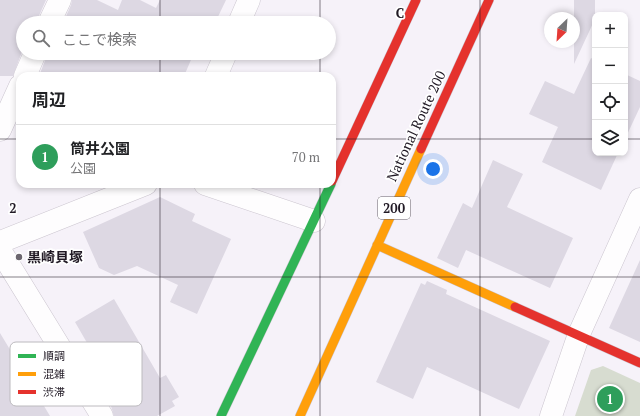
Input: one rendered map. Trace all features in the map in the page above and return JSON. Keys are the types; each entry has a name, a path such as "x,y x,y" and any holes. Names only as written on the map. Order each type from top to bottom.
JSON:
{"main road":[{"path":"336,172 416,0"},
{"name":"National Route 200","path":"300,416 489,0"},
{"path":"222,416 329,188"},
{"path":"377,245 640,362"}],"street":[{"path":"52,16 60,0"},
{"path":"242,16 249,0"},
{"path":"27,72 32,60"},
{"path":"218,72 223,60"},
{"path":"0,130 16,95"},
{"path":"0,242 136,188"},
{"path":"217,188 314,220"},
{"path":"551,416 579,334 640,200"},
{"path":"0,250 57,342"},
{"path":"96,406 102,416"}],"shaded area":[{"path":"603,366 640,383 640,416 575,416 591,370"}],"building":[{"path":"0,0 46,0 39,16 16,16 16,60 19,60 13,76 0,76"},
{"path":"72,0 97,0 118,10 122,0 140,0 156,8 160,0 226,0 218,16 66,16"},
{"path":"574,0 595,0 595,12 592,12 592,25 574,64 574,48 580,48 580,12 574,12"},
{"path":"591,58 592,156 617,156 601,190 542,162 558,127 529,114 545,81 574,94"},
{"path":"45,60 191,60 186,72 41,72"},
{"path":"628,75 640,81 640,107 628,133"},
{"path":"493,160 523,174 507,207 573,238 550,288 466,250 458,268 437,258 463,203 472,208"},
{"path":"160,197 195,214 192,221 231,239 197,314 170,302 178,285 137,266 114,275 99,268 83,232"},
{"path":"640,260 640,342 609,328"},
{"path":"427,281 447,290 446,294 550,341 519,409 427,367 413,399 376,382 421,283 425,285"},
{"path":"114,299 139,342 87,342 75,322"},
{"path":"0,333 10,350 10,406 44,406 50,416 0,416"},
{"path":"142,347 160,378 166,375 179,397 172,401 175,406 157,416 114,416 111,406 142,406"}],"traffic: fast":[{"path":"221,416 329,188"}],"traffic: slow":[{"path":"300,416 421,149"},
{"path":"377,245 515,307"}],"traffic: jam":[{"path":"336,172 416,0"},
{"path":"421,149 489,0"},
{"path":"515,307 640,363"}],"place":[{"name":"黒崎貝塚","path":"19,257"},
{"name":"筒井公園","path":"610,399"}]}
